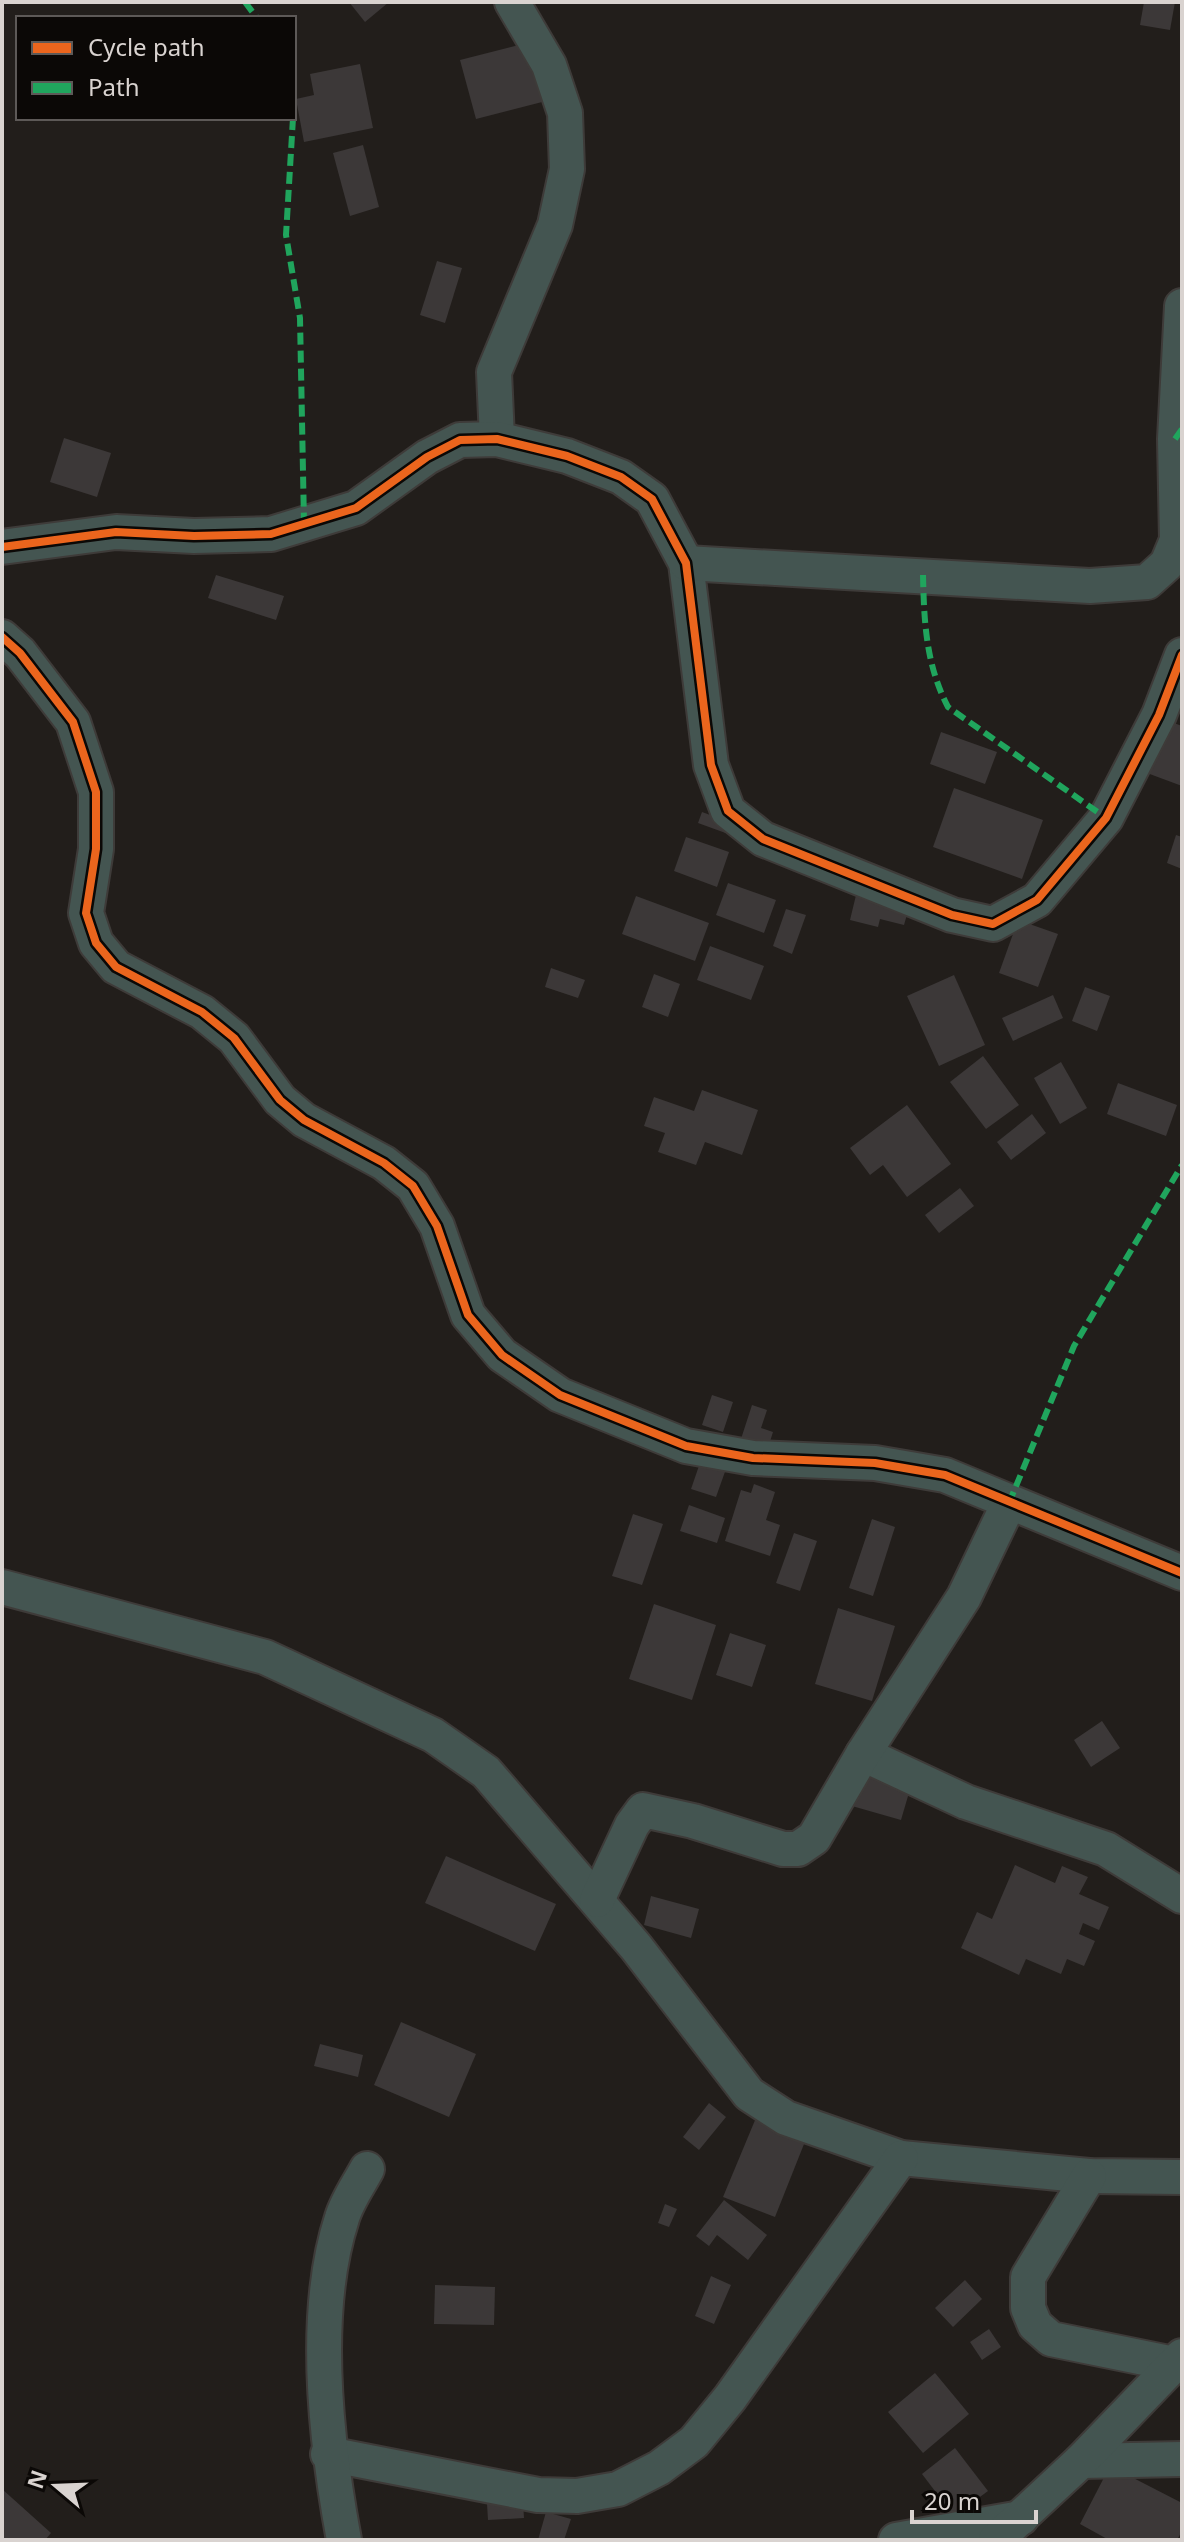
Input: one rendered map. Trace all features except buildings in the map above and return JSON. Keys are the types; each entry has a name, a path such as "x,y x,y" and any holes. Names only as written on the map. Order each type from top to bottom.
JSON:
{"street":[{"path":"497,439 494,372 555,225 567,169 565,113 553,77 512,2"},
{"path":"686,563 1090,586 1147,582 1174,567 1177,540 1175,439 1182,306"},
{"path":"2,547 116,532 194,536 271,534 356,508 427,457 460,440 497,439 567,456 621,477 652,499 686,563 711,765 728,811 763,839 952,915 993,924 1037,900 1106,818 1159,715 1182,655"},
{"path":"2,637 20,653 73,722 96,792 96,849 86,913 96,943 116,967 202,1012 234,1038 280,1100 304,1120 384,1163 413,1186 437,1226 468,1315 502,1355 560,1395 686,1446 753,1458 875,1463 945,1475 1182,1573"},
{"path":"597,1900 632,1825 643,1810 693,1821 783,1849 798,1849 814,1838 863,1754 964,1597 1009,1503"},
{"path":"2,1587 265,1657 433,1735 486,1772 597,1900 749,2094 786,2118 901,2158 1089,2176 1182,2177"},
{"path":"863,1754 966,1802 1106,1849 1182,1896"},
{"path":"328,2454 480,2481 538,2495 577,2496 618,2489 659,2468 694,2442 730,2398 901,2158"},
{"path":"344,2540 328,2454 325,2342 330,2273 342,2216 367,2169"},
{"path":"1089,2176 1028,2277 1028,2308 1035,2325 1051,2339 1178,2360"},
{"path":"896,2540 1008,2529 1081,2461 1178,2360"},
{"path":"1081,2461 1182,2459"}],"marked path":[{"path":"245,2 256,16"},
{"path":"293,120 286,235 300,318 304,523"},
{"path":"1175,439 1182,429"},
{"path":"923,575 931,659 948,707 1106,818"},
{"path":"1009,1503 1074,1346 1182,1165"}],"cycle path":[{"path":"2,547 116,532 194,536 271,534 356,508 427,457 460,440 497,439 567,456 621,477 652,499 686,563 711,765 728,811 763,839 952,915 993,924 1037,900 1106,818 1159,715 1182,655"},
{"path":"2,637 20,653 73,722 96,792 96,849 86,913 96,943 116,967 202,1012 234,1038 280,1100 304,1120 384,1163 413,1186 437,1226 468,1315 502,1355 560,1395 686,1446 753,1458 875,1463 945,1475 1182,1573"}]}
